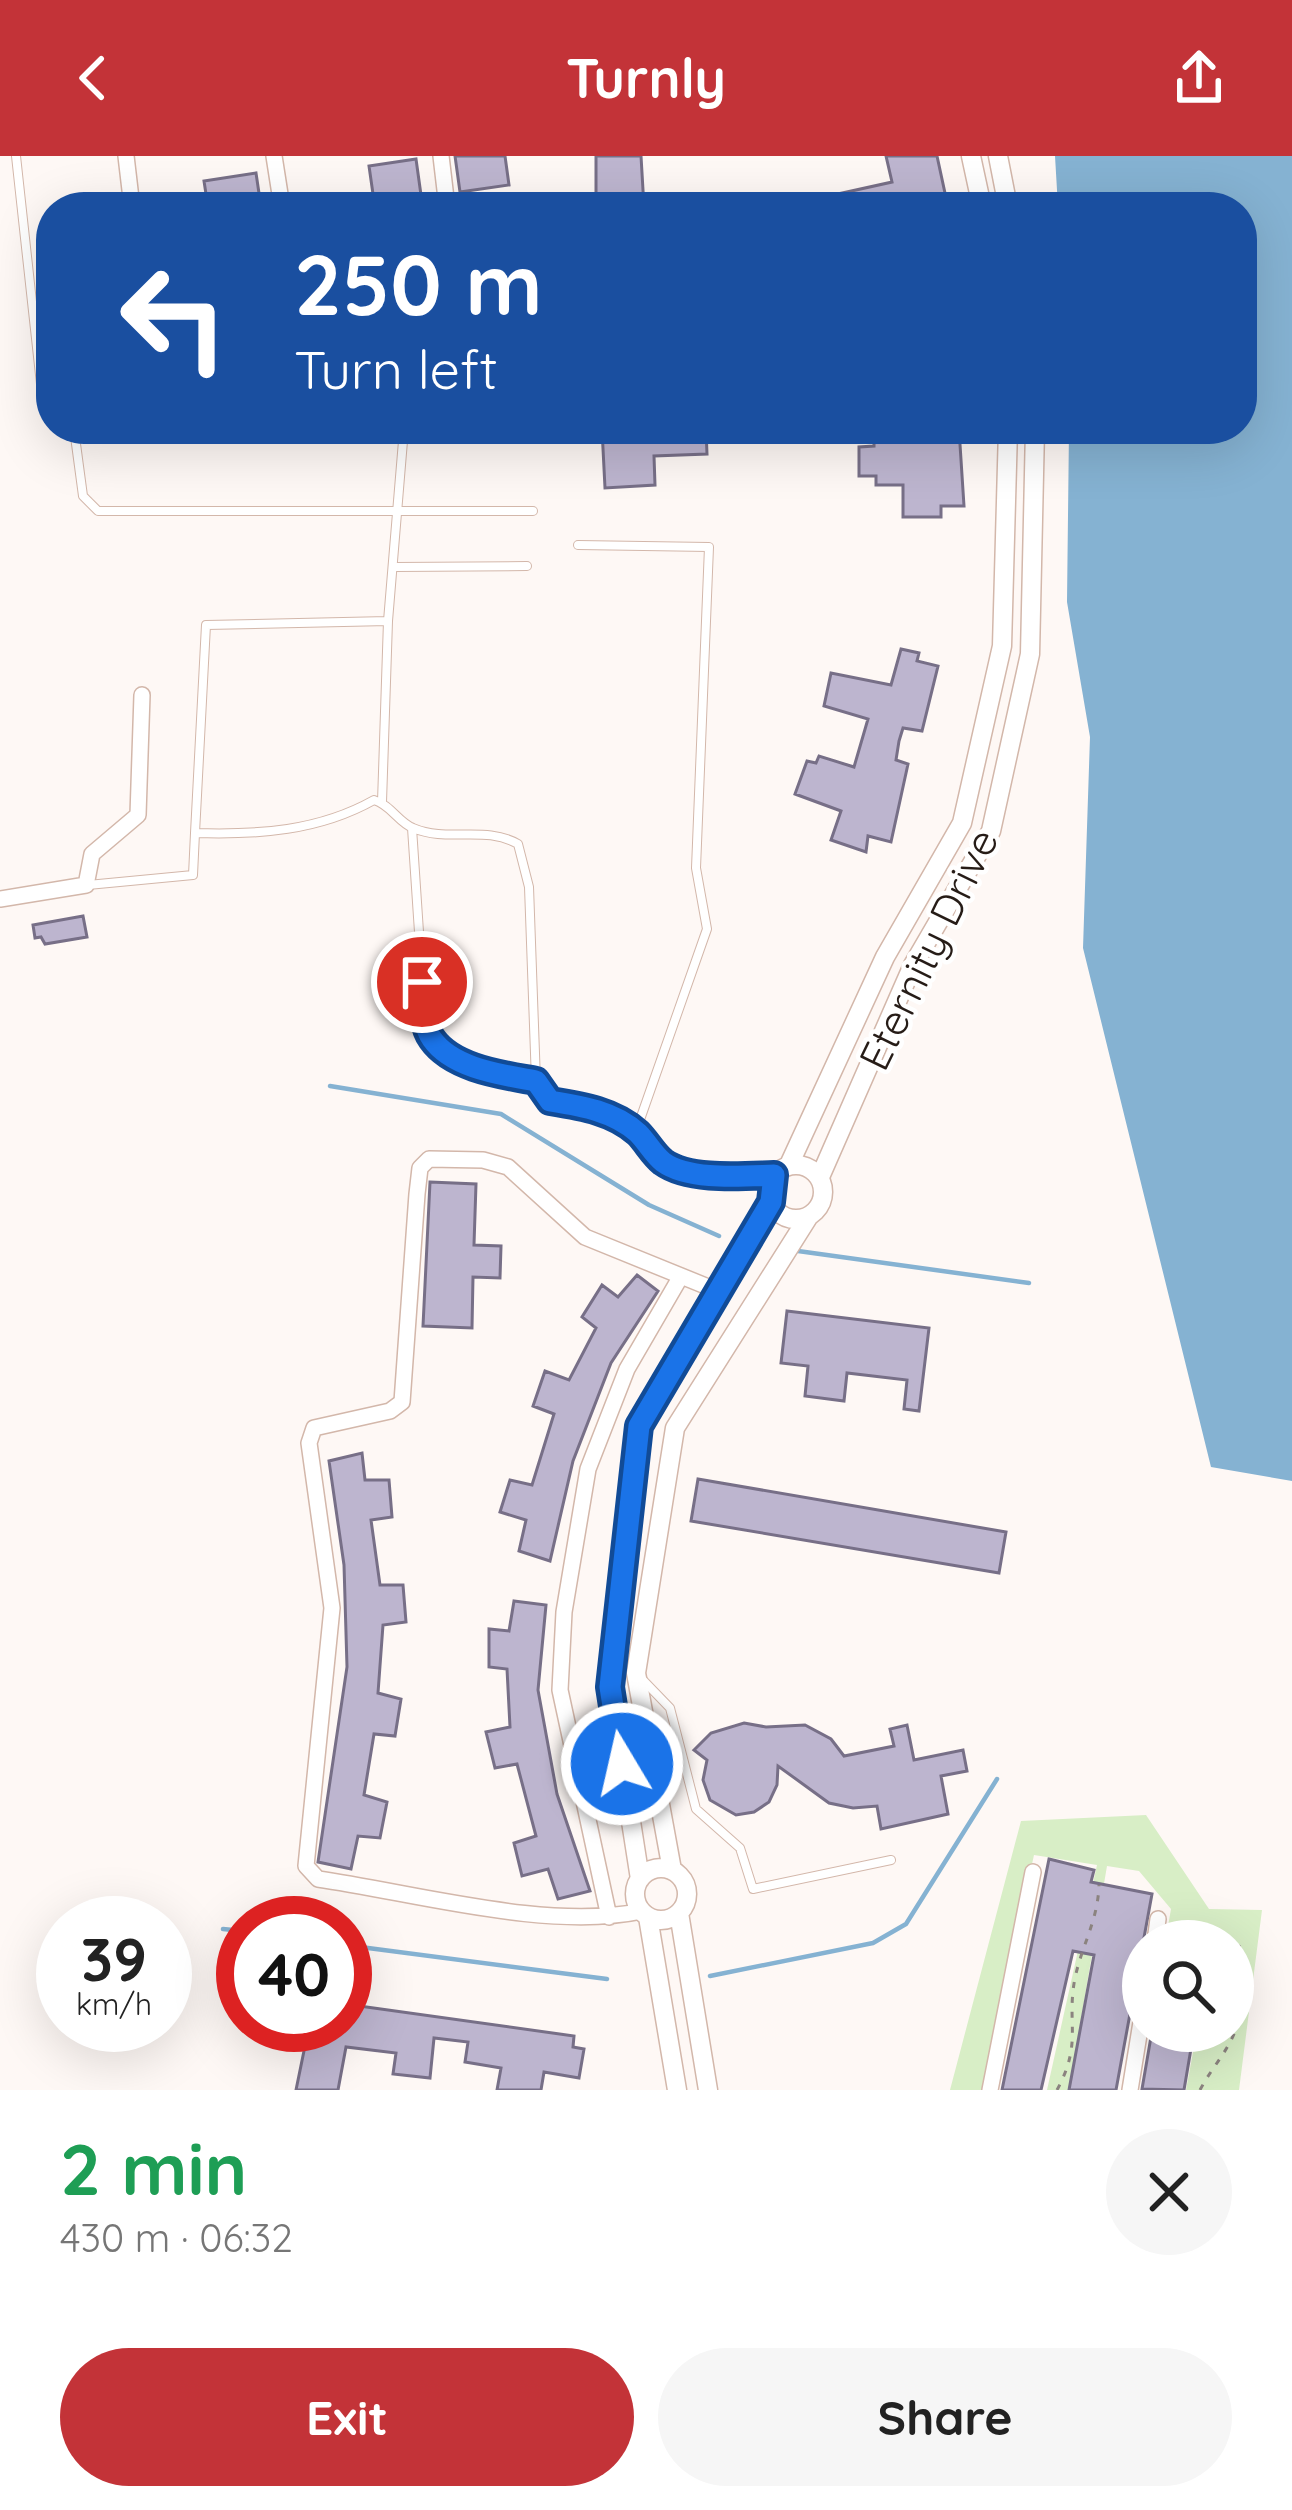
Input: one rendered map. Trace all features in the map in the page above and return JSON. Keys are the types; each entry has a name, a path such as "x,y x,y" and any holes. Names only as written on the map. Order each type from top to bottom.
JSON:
{"street":[{"path":"126,156 130,192"},
{"path":"274,156 280,192"},
{"path":"441,156 446,192"},
{"path":"971,156 979,192"},
{"path":"998,156 1005,192"},
{"name":"Eternity Drive","path":"677,2090 645,1914 636,1896 640,1879 610,1687 639,1426 771,1202 781,1170 885,957 962,823 1002,646 1008,444"},
{"name":"Eternity Drive","path":"708,2090 679,1913 687,1891 672,1870 636,1673 676,1428 809,1216 822,1203 820,1177 913,965 991,831 1030,654 1035,444"},
{"path":"0,899 86,885 92,854 138,815 142,694"},
{"path":"679,1913 664,1920 645,1914 609,1917 527,1912 318,1879 306,1866 332,1608 309,1443 314,1428 390,1411 402,1402 417,1194 421,1168 429,1159 483,1160 508,1167 585,1237 718,1292"},
{"path":"781,1170 806,1166 820,1177"},
{"path":"771,1202 782,1216 809,1216"},
{"path":"609,1917 560,1690 564,1612 588,1469 627,1369 681,1276"},
{"path":"630,1505 661,1516"},
{"path":"640,1879 655,1869 672,1870"},
{"path":"990,2090 1034,1872"},
{"path":"1130,2090 1136,2052"}],"lane":[{"path":"16,156 36,338"},
{"path":"76,444 83,496 98,511 533,511"},
{"path":"382,802 388,621 403,444"},
{"path":"578,545 709,547 697,868 707,929 636,1131"},
{"path":"395,567 527,566"},
{"path":"86,885 193,875 206,625 388,621"},
{"path":"195,833 238,835 315,825 343,818 374,800 412,828 499,833 518,844 529,887 536,1081 550,1101 591,1108 636,1131 665,1164 740,1177 781,1170"},
{"path":"412,828 425,1021 432,1040 478,1069 536,1081"},
{"path":"636,1673 670,1708 696,1809 740,1848 753,1889 891,1860"}],"path":[{"path":"1057,2090 1075,2046 1075,1978 1093,1931 1099,1885"},
{"path":"1200,2090 1226,2052"}],"green space":[{"path":"1146,1815 1209,1909 1262,1910 1254,1973 1254,1920 1169,1920 1171,1909 1139,1871 1107,1866 1069,2090 1047,2090 1097,1865 1034,1855 982,2090 950,2090 1021,1821"},
{"path":"1193,2052 1244,2052 1239,2090 1186,2090"}],"water":[{"path":"1055,156 1292,156 1292,1481 1211,1467 1083,948 1090,737 1067,602 1069,444 1257,444 1257,192 1057,192"}],"building":[{"path":"455,156 505,156 509,185 460,192"},
{"path":"596,156 641,156 643,192 596,192"},
{"path":"886,156 937,156 945,192 847,192 892,182"},
{"path":"416,159 421,192 373,192 369,166"},
{"path":"256,173 259,192 206,192 204,181"},
{"path":"603,444 707,444 707,454 654,456 655,485 605,488"},
{"path":"960,444 964,506 941,506 941,517 903,517 903,485 876,485 876,476 859,476 859,447"},
{"path":"901,649 919,653 917,661 938,666 922,731 903,728 899,741 896,760 908,764 891,842 868,836 866,852 831,840 841,811 795,794 807,761 816,763 819,756 854,767 868,719 824,706 831,673 891,685"},
{"path":"83,916 87,937 45,944 41,937 35,938 33,925"},
{"path":"430,1182 476,1184 474,1245 501,1246 500,1278 473,1277 472,1328 423,1326"},
{"path":"637,1275 658,1291 611,1363 573,1461 550,1561 519,1551 526,1520 500,1512 510,1480 532,1485 554,1414 533,1406 545,1371 569,1380 596,1328 582,1317 602,1285 618,1297"},
{"path":"787,1311 929,1328 919,1411 904,1409 907,1380 847,1373 844,1401 805,1396 808,1366 781,1363"},
{"path":"362,1453 365,1480 389,1480 392,1517 371,1520 380,1585 403,1585 406,1622 383,1625 378,1693 401,1699 395,1736 374,1734 364,1795 387,1802 380,1838 358,1836 351,1869 318,1862 347,1667 344,1565 329,1461"},
{"path":"698,1479 1006,1532 999,1573 691,1521"},
{"path":"514,1601 546,1605 538,1690 557,1794 590,1891 558,1899 548,1869 522,1876 514,1843 536,1836 517,1764 495,1768 486,1732 510,1727 507,1669 489,1667 489,1629 509,1631"},
{"path":"744,1723 805,1725 831,1739 844,1756 894,1746 890,1729 907,1725 914,1760 963,1750 967,1771 941,1776 948,1814 881,1829 877,1806 829,1803 778,1766 777,1785 769,1802 754,1812 736,1815 710,1800 703,1780 707,1760 694,1750 711,1733"},
{"path":"1049,1859 1094,1870 1091,1882 1152,1894 1147,1920 1122,1920 1123,2052 1116,2090 1069,2090 1094,1955 1073,1951 1041,2090 1002,2090"},
{"path":"372,2008 574,2036 573,2047 584,2049 579,2078 544,2072 541,2090 497,2090 501,2068 465,2062 468,2042 434,2038 430,2078 393,2074 396,2053 372,2050"},
{"path":"304,2052 345,2052 338,2090 296,2090"},
{"path":"1148,2052 1190,2052 1184,2090 1142,2089"}],"waterway":[{"path":"330,1086 501,1114 649,1205 719,1236"},
{"path":"798,1251 1029,1283"},
{"path":"710,1976 873,1943 906,1924 997,1779"},
{"path":"372,1949 607,1979"}],"route":[{"path":"422,982 425,1021 432,1040 478,1069 536,1081 550,1101 591,1108 617,1120 636,1131 665,1164 740,1177 774,1175 771,1202 639,1426 610,1687 622,1764"}]}
